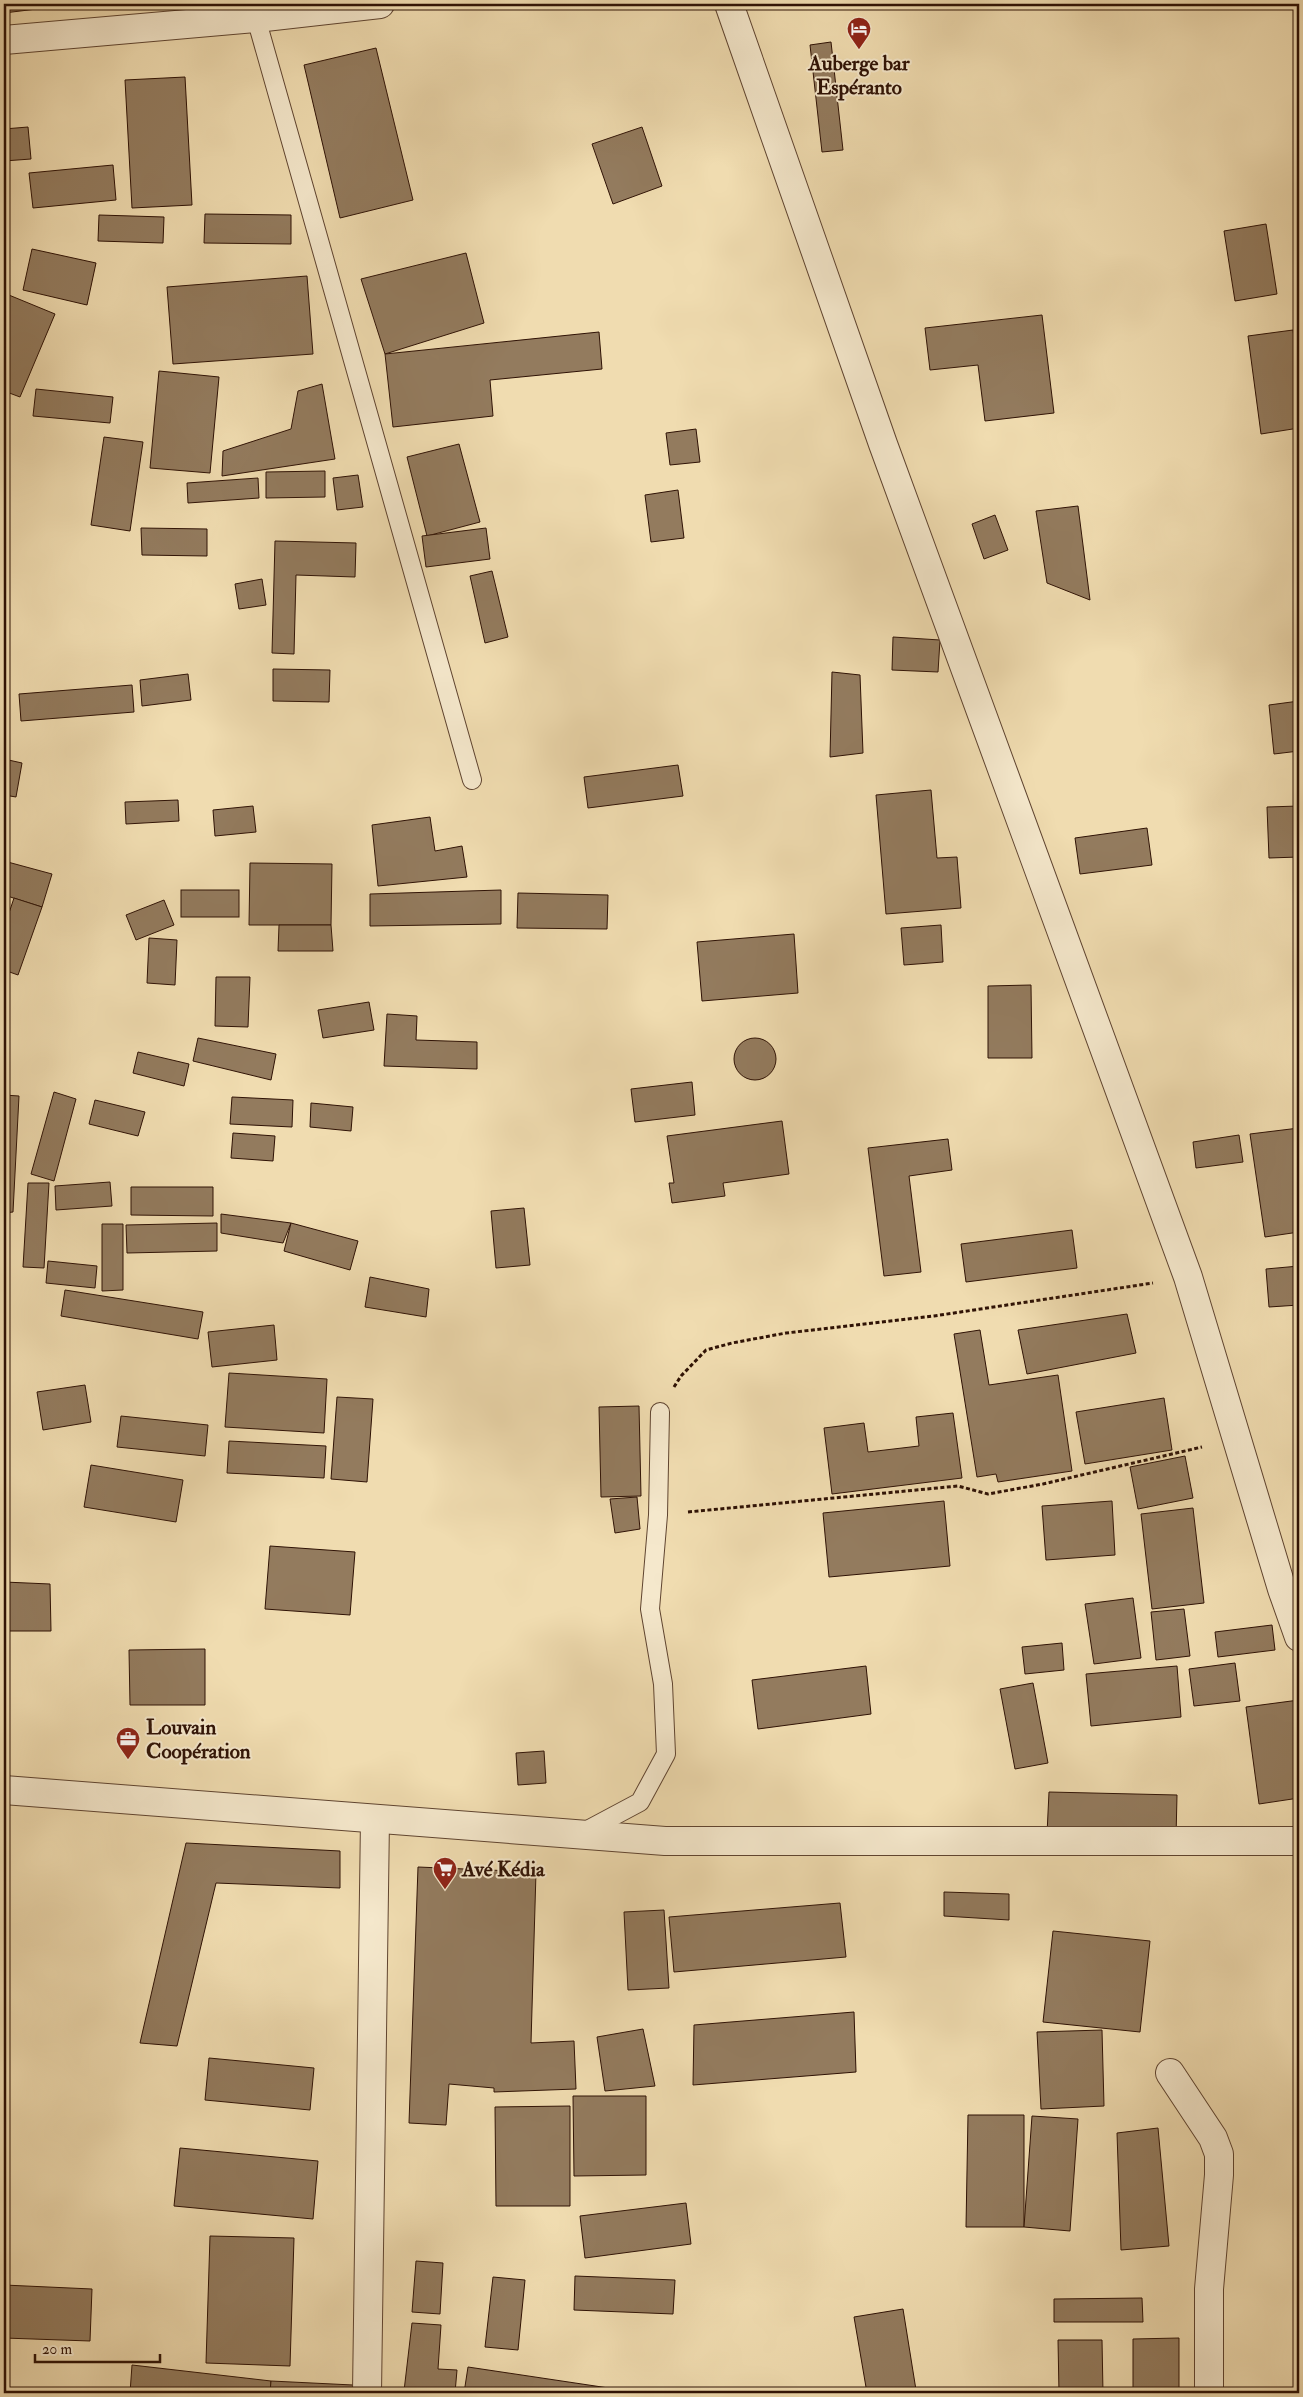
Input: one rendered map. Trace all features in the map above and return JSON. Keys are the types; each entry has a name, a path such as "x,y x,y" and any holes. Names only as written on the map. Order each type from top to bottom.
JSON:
{"street":[{"path":"4,40 256,18 316,8 380,4"},
{"path":"729,4 883,444 1188,1277 1299,1637"},
{"path":"4,1790 665,1841 1299,1841"},
{"path":"366,2393 375,1819"},
{"path":"1170,2073 1212,2138 1219,2154 1219,2175 1209,2289 1209,2393"}],"lane":[{"path":"256,18 472,780"},
{"path":"580,1834 640,1802 666,1754 663,1684 650,1609 658,1515 660,1412"}],"path":[{"path":"660,1412 681,1376 706,1350 732,1342 786,1333 934,1316 1188,1277"},
{"path":"658,1515 958,1486 988,1494 1043,1484 1237,1439"}],"building":[{"path":"4,4 61,4 61,6 4,13"},
{"path":"831,42 843,150 822,152 810,45"},
{"path":"376,48 413,200 340,218 304,65"},
{"path":"185,77 192,205 132,208 125,80"},
{"path":"28,127 31,159 4,161 4,129"},
{"path":"642,127 662,186 613,204 592,144"},
{"path":"113,165 116,200 33,208 29,173"},
{"path":"205,214 291,215 291,244 204,243"},
{"path":"99,215 164,217 163,243 98,241"},
{"path":"1266,224 1277,294 1235,301 1224,231"},
{"path":"1294,245 1299,245 1299,277"},
{"path":"32,249 96,263 87,305 23,290"},
{"path":"466,253 484,323 385,354 361,279"},
{"path":"307,276 313,354 173,364 167,287"},
{"path":"4,293 55,314 20,397 4,391"},
{"path":"1042,315 1054,413 985,421 978,365 930,370 925,328"},
{"path":"1293,330 1299,375 1299,428 1261,434 1248,336"},
{"path":"599,332 602,369 490,380 493,416 393,427 385,354"},
{"path":"159,371 219,377 210,473 150,468"},
{"path":"322,384 335,459 222,476 223,451 291,429 298,391"},
{"path":"36,389 113,397 110,423 33,416"},
{"path":"696,429 700,462 670,465 666,433"},
{"path":"104,437 143,442 130,531 91,525"},
{"path":"459,444 480,522 427,536 407,457"},
{"path":"325,471 325,497 266,498 266,472"},
{"path":"358,475 363,507 337,510 333,478"},
{"path":"258,478 259,498 188,503 187,483"},
{"path":"678,490 684,538 651,542 645,495"},
{"path":"1078,506 1090,600 1047,583 1036,511"},
{"path":"995,515 1008,550 984,559 972,524"},
{"path":"141,528 207,529 207,556 142,555"},
{"path":"486,528 490,559 426,567 422,536"},
{"path":"275,541 356,543 355,577 296,575 294,654 272,653"},
{"path":"492,571 508,637 485,643 470,576"},
{"path":"262,579 266,605 239,609 235,584"},
{"path":"893,637 940,640 938,672 892,670"},
{"path":"273,669 330,670 329,702 273,701"},
{"path":"832,672 860,675 863,753 830,757"},
{"path":"188,674 191,700 142,706 140,680"},
{"path":"132,685 134,712 21,721 19,694"},
{"path":"1299,701 1299,751 1274,754 1269,705"},
{"path":"4,759 22,763 16,797 4,795"},
{"path":"678,765 683,796 588,808 584,777"},
{"path":"931,790 937,858 957,857 961,908 886,914 876,795"},
{"path":"178,800 179,821 126,824 125,802"},
{"path":"253,806 256,832 215,836 213,810"},
{"path":"1299,806 1299,857 1269,858 1267,807"},
{"path":"430,817 435,851 462,846 467,877 378,886 372,825"},
{"path":"1147,828 1152,865 1080,874 1075,838"},
{"path":"4,861 52,874 42,907 4,895"},
{"path":"250,863 332,864 331,925 249,925"},
{"path":"181,890 239,890 239,917 181,917"},
{"path":"501,890 501,924 370,926 370,894"},
{"path":"518,893 608,895 607,929 517,928"},
{"path":"14,898 42,907 18,975 4,970 4,928"},
{"path":"164,900 174,925 136,940 126,915"},
{"path":"279,925 331,925 333,951 278,951"},
{"path":"941,925 943,962 904,965 901,928"},
{"path":"794,934 798,993 702,1001 697,942"},
{"path":"149,938 177,940 175,985 147,983"},
{"path":"216,977 250,977 248,1027 215,1026"},
{"path":"1031,985 1032,1058 988,1058 988,986"},
{"path":"369,1002 374,1030 323,1038 318,1010"},
{"path":"387,1014 417,1016 416,1040 477,1042 477,1069 384,1066"},
{"path":"198,1038 276,1054 271,1080 193,1061"},
{"path":"755,1038 770,1044 776,1059 770,1074 755,1080 740,1074 734,1059 740,1044"},
{"path":"138,1052 189,1064 184,1086 133,1073"},
{"path":"692,1082 695,1115 635,1122 631,1089"},
{"path":"54,1092 76,1099 54,1181 31,1174"},
{"path":"4,1095 19,1096 13,1212 4,1213"},
{"path":"232,1097 293,1100 292,1127 230,1124"},
{"path":"95,1100 145,1112 138,1136 89,1124"},
{"path":"311,1103 353,1107 351,1131 310,1127"},
{"path":"782,1121 789,1174 723,1183 725,1196 672,1203 669,1183 674,1183 667,1136"},
{"path":"1299,1128 1299,1232 1265,1237 1250,1134"},
{"path":"233,1133 275,1136 273,1161 231,1158"},
{"path":"1239,1135 1243,1162 1196,1168 1193,1142"},
{"path":"948,1139 952,1170 909,1176 921,1272 884,1276 868,1148"},
{"path":"110,1182 112,1206 56,1210 55,1186"},
{"path":"28,1183 49,1183 44,1268 23,1267"},
{"path":"131,1187 213,1187 213,1216 131,1215"},
{"path":"524,1208 530,1265 496,1268 491,1211"},
{"path":"221,1214 291,1223 283,1243 221,1233"},
{"path":"217,1223 217,1251 127,1253 126,1225"},
{"path":"291,1223 358,1241 350,1270 284,1251"},
{"path":"102,1224 123,1224 123,1290 102,1291"},
{"path":"1072,1230 1077,1268 966,1282 961,1244"},
{"path":"48,1261 97,1266 95,1288 46,1283"},
{"path":"1299,1266 1299,1305 1269,1307 1266,1269"},
{"path":"370,1277 429,1289 426,1317 365,1307"},
{"path":"65,1290 203,1312 198,1339 61,1316"},
{"path":"1127,1314 1136,1353 1027,1374 1018,1330"},
{"path":"274,1325 277,1360 212,1367 208,1332"},
{"path":"980,1330 989,1385 1058,1375 1072,1471 998,1482 996,1474 977,1477 954,1334"},
{"path":"229,1373 327,1379 324,1433 225,1427"},
{"path":"85,1385 91,1422 43,1430 37,1392"},
{"path":"337,1397 373,1399 367,1482 331,1479"},
{"path":"1164,1398 1172,1450 1085,1464 1076,1412"},
{"path":"639,1406 641,1496 601,1497 599,1407"},
{"path":"953,1413 962,1478 832,1494 824,1428 864,1423 868,1452 919,1446 916,1417"},
{"path":"121,1416 208,1425 205,1456 117,1447"},
{"path":"229,1441 326,1446 324,1478 227,1473"},
{"path":"1185,1456 1193,1498 1138,1509 1130,1467"},
{"path":"91,1465 183,1480 176,1522 84,1507"},
{"path":"637,1497 640,1529 615,1533 610,1499"},
{"path":"944,1501 950,1566 829,1577 823,1513"},
{"path":"1112,1501 1115,1555 1046,1560 1042,1506"},
{"path":"1193,1508 1204,1603 1152,1609 1141,1514"},
{"path":"270,1546 355,1552 350,1615 265,1609"},
{"path":"4,1582 50,1584 51,1631 4,1631"},
{"path":"1133,1598 1141,1658 1094,1664 1085,1604"},
{"path":"1184,1609 1190,1656 1156,1660 1151,1612"},
{"path":"1272,1625 1275,1650 1218,1657 1215,1632"},
{"path":"1062,1643 1064,1670 1025,1674 1022,1647"},
{"path":"205,1649 205,1705 130,1705 129,1650"},
{"path":"1235,1663 1240,1701 1194,1706 1189,1669"},
{"path":"866,1666 871,1714 758,1729 752,1680"},
{"path":"1177,1666 1181,1717 1091,1726 1086,1674"},
{"path":"1033,1683 1048,1763 1015,1769 1000,1689"},
{"path":"1299,1700 1299,1798 1259,1804 1246,1707"},
{"path":"544,1751 546,1783 518,1785 516,1753"},
{"path":"1049,1792 1177,1795 1176,1838 1047,1834"},
{"path":"186,1843 340,1851 340,1888 216,1883 177,2046 140,2043"},
{"path":"418,1867 536,1872 531,2043 574,2041 576,2089 494,2092 494,2088 449,2084 446,2125 409,2123"},
{"path":"944,1892 1009,1894 1009,1920 944,1916"},
{"path":"840,1903 846,1957 674,1972 669,1917"},
{"path":"664,1910 669,1988 628,1990 624,1912"},
{"path":"1053,1931 1150,1941 1140,2032 1043,2022"},
{"path":"854,2012 856,2072 693,2085 694,2025"},
{"path":"643,2029 655,2086 605,2091 597,2037"},
{"path":"1102,2030 1104,2106 1041,2109 1037,2032"},
{"path":"209,2058 314,2068 310,2110 205,2100"},
{"path":"573,2096 646,2096 646,2175 574,2176"},
{"path":"570,2106 570,2206 496,2206 495,2107"},
{"path":"968,2115 1024,2115 1024,2227 966,2227"},
{"path":"1032,2116 1078,2119 1070,2231 1024,2227"},
{"path":"1158,2128 1169,2246 1121,2250 1117,2133"},
{"path":"180,2148 318,2161 313,2219 174,2206"},
{"path":"686,2203 691,2244 585,2258 580,2216"},
{"path":"210,2236 294,2238 290,2366 206,2363"},
{"path":"416,2261 443,2263 440,2314 412,2312"},
{"path":"575,2276 675,2280 673,2314 574,2310"},
{"path":"493,2277 525,2280 518,2350 485,2347"},
{"path":"4,2285 92,2289 90,2341 4,2338"},
{"path":"1142,2298 1143,2322 1054,2322 1054,2299"},
{"path":"903,2309 916,2390 898,2393 867,2393 854,2317"},
{"path":"412,2323 441,2325 438,2369 457,2370 455,2393 404,2391"},
{"path":"1179,2338 1179,2393 1133,2393 1133,2339"},
{"path":"1058,2340 1102,2340 1103,2393 1059,2393"},
{"path":"132,2365 271,2381 270,2393 130,2393"},
{"path":"468,2367 642,2393 464,2393"},
{"path":"271,2381 353,2385 352,2393 270,2393"},
{"path":"1299,2387 1299,2393 1268,2393 1268,2391"}],"place":[{"name":"Auberge bar Espéranto","path":"859,50"},
{"name":"Louvain Coopération","path":"128,1760"},
{"name":"Avé Kédia","path":"445,1890"}]}
